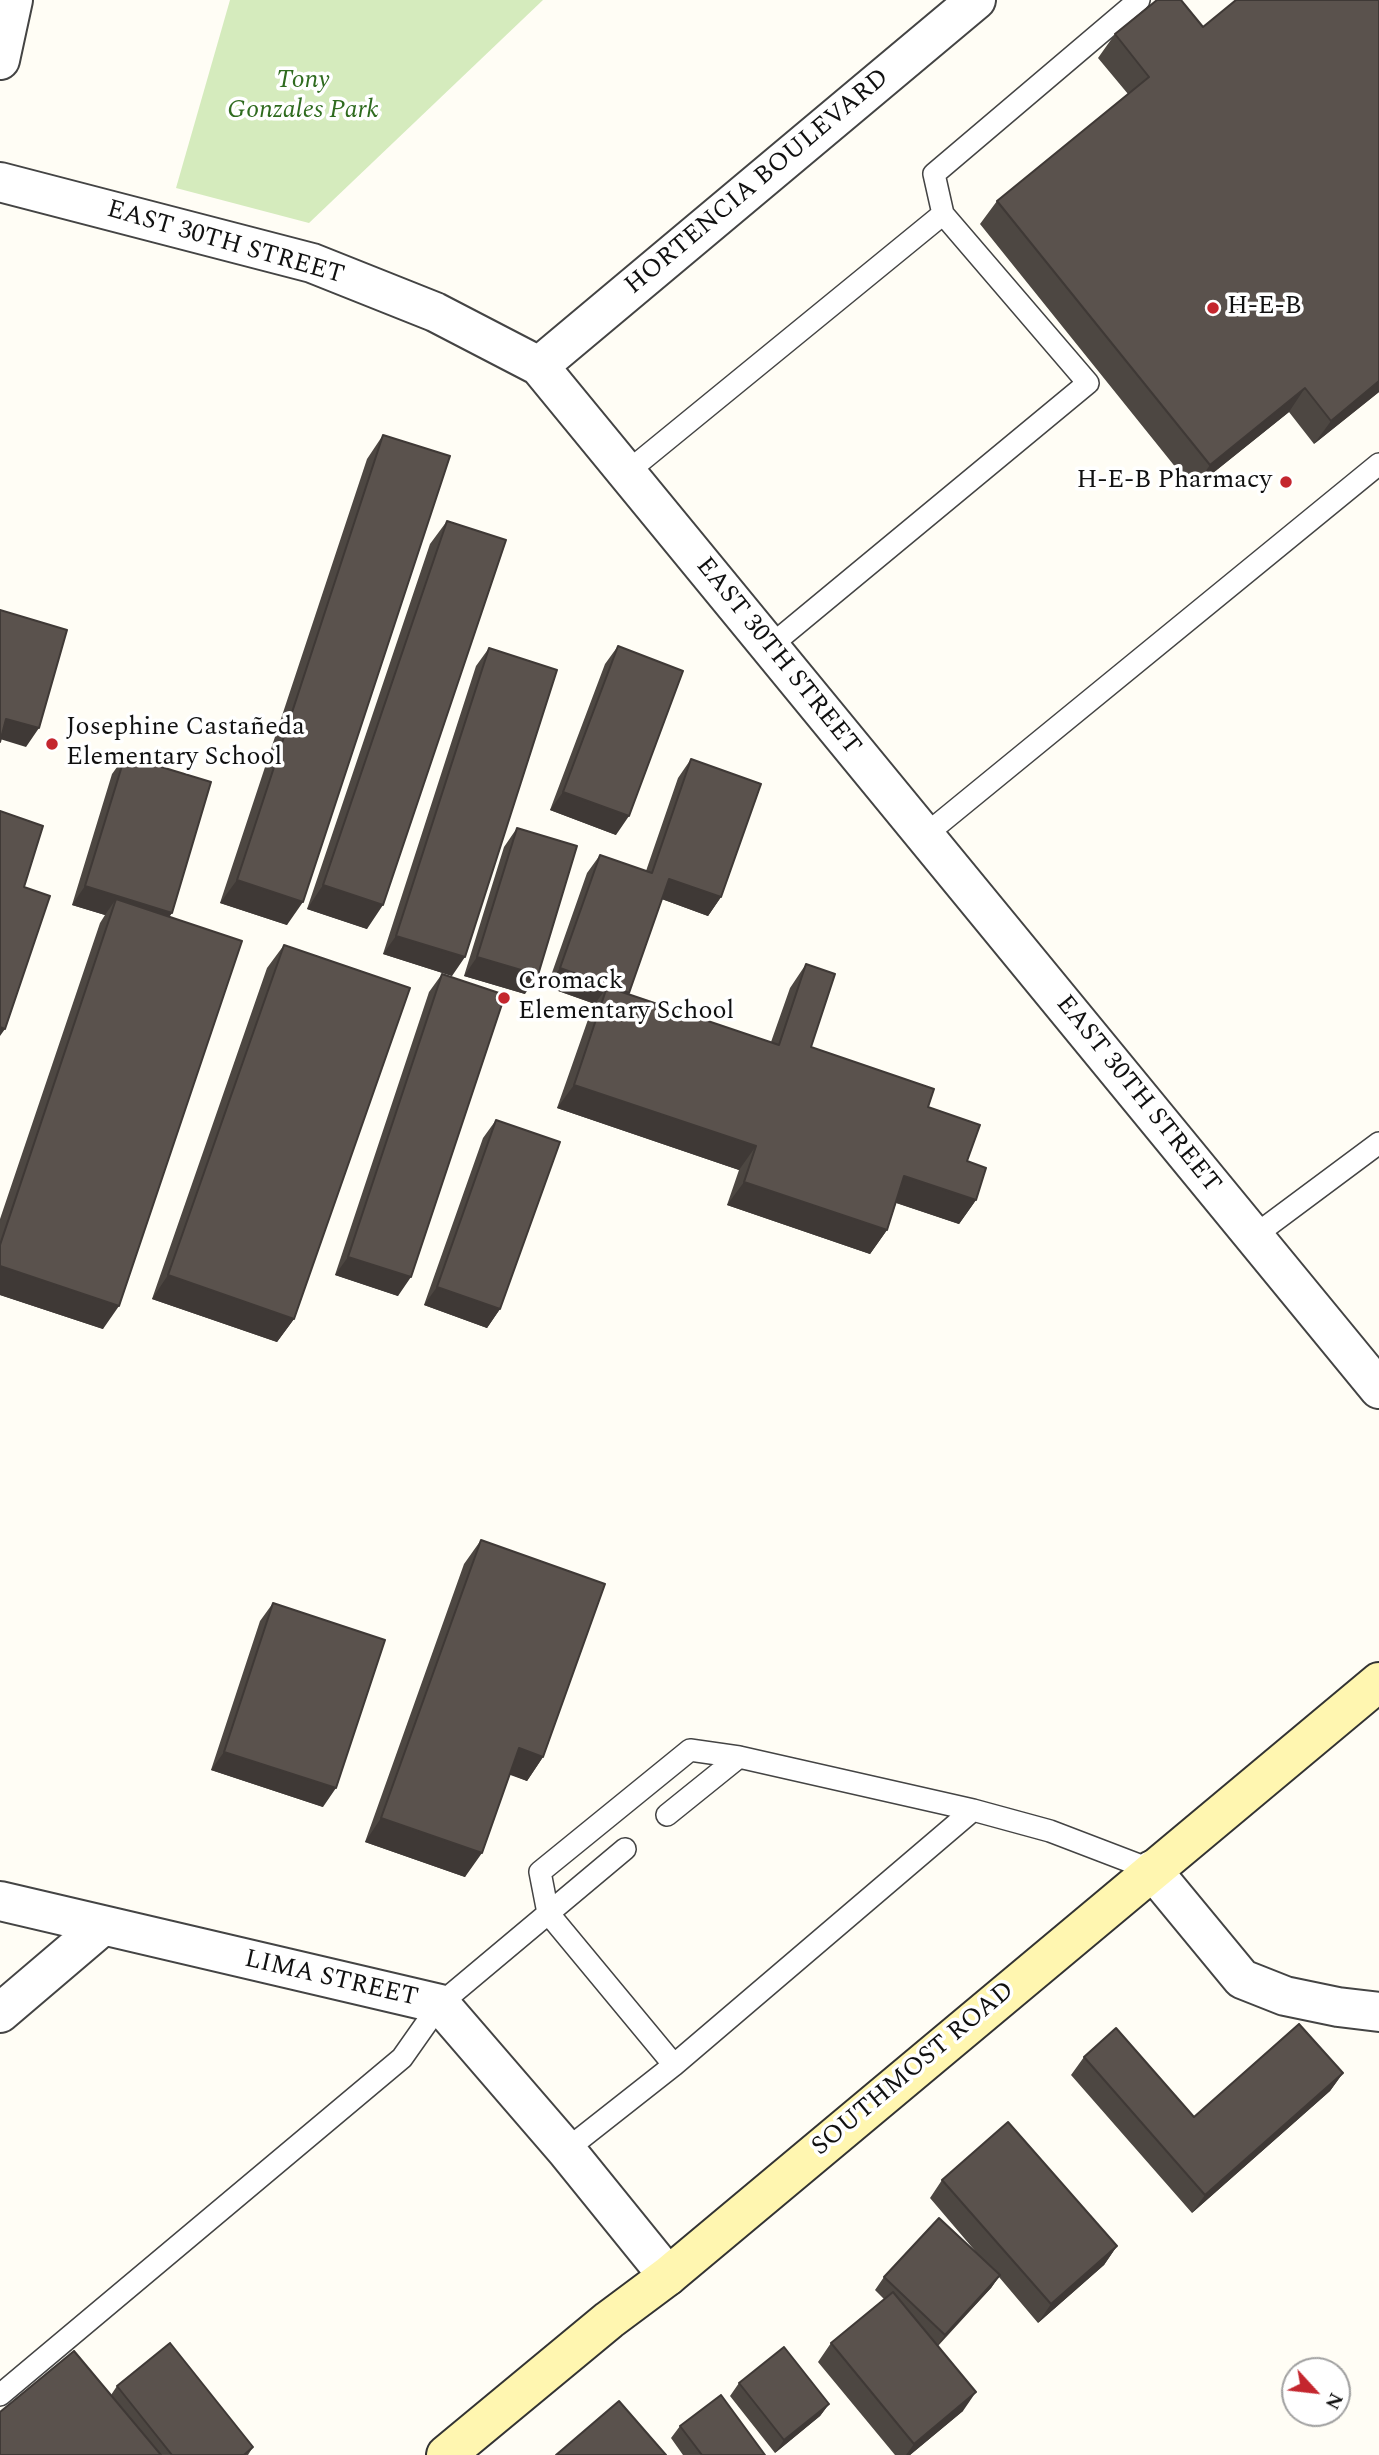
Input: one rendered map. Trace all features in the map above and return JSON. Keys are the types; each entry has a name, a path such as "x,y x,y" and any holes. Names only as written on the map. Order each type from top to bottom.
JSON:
{"main road":[{"name":"SOUTHMOST ROAD","path":"446,2455 609,2320 668,2276 1379,1682"}],"street":[{"path":"0,60 13,0"},
{"name":"HORTENCIA BOULEVARD","path":"539,366 976,0"},
{"name":"EAST 30TH STREET","path":"0,182 312,263 435,312 539,366 1379,1389"},
{"path":"1152,1870 1242,1979 1285,1996 1379,2012"},
{"name":"LIMA STREET","path":"0,1901 101,1927 440,2004 566,2150 668,2276"},
{"path":"0,2013 101,1927"}],"lane":[{"path":"769,647 1088,383 943,214 934,174 1139,0"},
{"path":"626,473 943,214"},
{"path":"924,835 1379,464"},
{"path":"1254,1237 1379,1143"},
{"path":"674,2065 548,1913 540,1872 690,1750 739,1757 973,1810 1049,1831 1152,1870"},
{"path":"667,1815 739,1757"},
{"path":"566,2150 674,2065 973,1810"},
{"path":"0,2395 402,2058 440,2004 625,1849"}],"green space":[{"name":"Tony Gonzales Park","path":"230,0 543,0 309,223 176,188"}],"building":[{"name":"H-E-B","path":"1157,0 1181,0 1203,27 1236,0 1379,0 1379,381 1331,421 1305,388 1210,465 997,201 1149,77 1115,34"},
{"path":"383,435 450,456 303,902 237,880"},
{"path":"447,521 506,540 383,905 323,885"},
{"path":"0,610 67,630 39,728 6,719 0,742"},
{"path":"618,646 683,671 629,816 563,792"},
{"path":"489,648 557,670 465,957 396,936"},
{"path":"125,756 211,782 172,913 85,886"},
{"path":"691,759 761,784 721,897 669,879 629,993 560,968 600,855 652,873"},
{"path":"0,811 43,826 24,887 50,896 5,1029 0,1027"},
{"path":"517,828 577,846 538,975 477,957"},
{"path":"116,899 242,941 119,1306 0,1266 0,1245"},
{"path":"284,945 410,988 294,1319 168,1275"},
{"path":"806,964 835,974 811,1047 934,1089 928,1107 980,1125 967,1161 986,1168 976,1200 904,1176 887,1230 744,1182 756,1146 574,1085 607,987 779,1045"},
{"path":"442,974 505,995 411,1277 348,1257"},
{"path":"496,1120 560,1142 500,1309 437,1287"},
{"path":"481,1540 605,1584 543,1757 519,1748 482,1853 381,1818"},
{"path":"273,1603 385,1640 336,1788 224,1752"},
{"path":"1299,2024 1343,2073 1205,2195 1084,2057 1116,2028 1194,2117"},
{"path":"1008,2122 1117,2246 1051,2304 942,2180"},
{"path":"939,2218 1000,2275 945,2335 884,2277"},
{"path":"893,2292 976,2392 914,2444 831,2343"},
{"path":"170,2343 253,2447 244,2455 172,2455 117,2386"},
{"path":"784,2347 829,2404 784,2440 739,2383"},
{"path":"74,2351 161,2455 0,2455 0,2412"},
{"path":"721,2395 765,2455 702,2455 680,2426"},
{"path":"619,2401 666,2455 556,2455"}],"place":[{"name":"H-E-B","path":"1213,308"},
{"name":"H-E-B Pharmacy","path":"1286,482"},
{"name":"Josephine Castañeda Elementary School","path":"52,744"},
{"name":"Cromack Elementary School","path":"504,998"}]}
